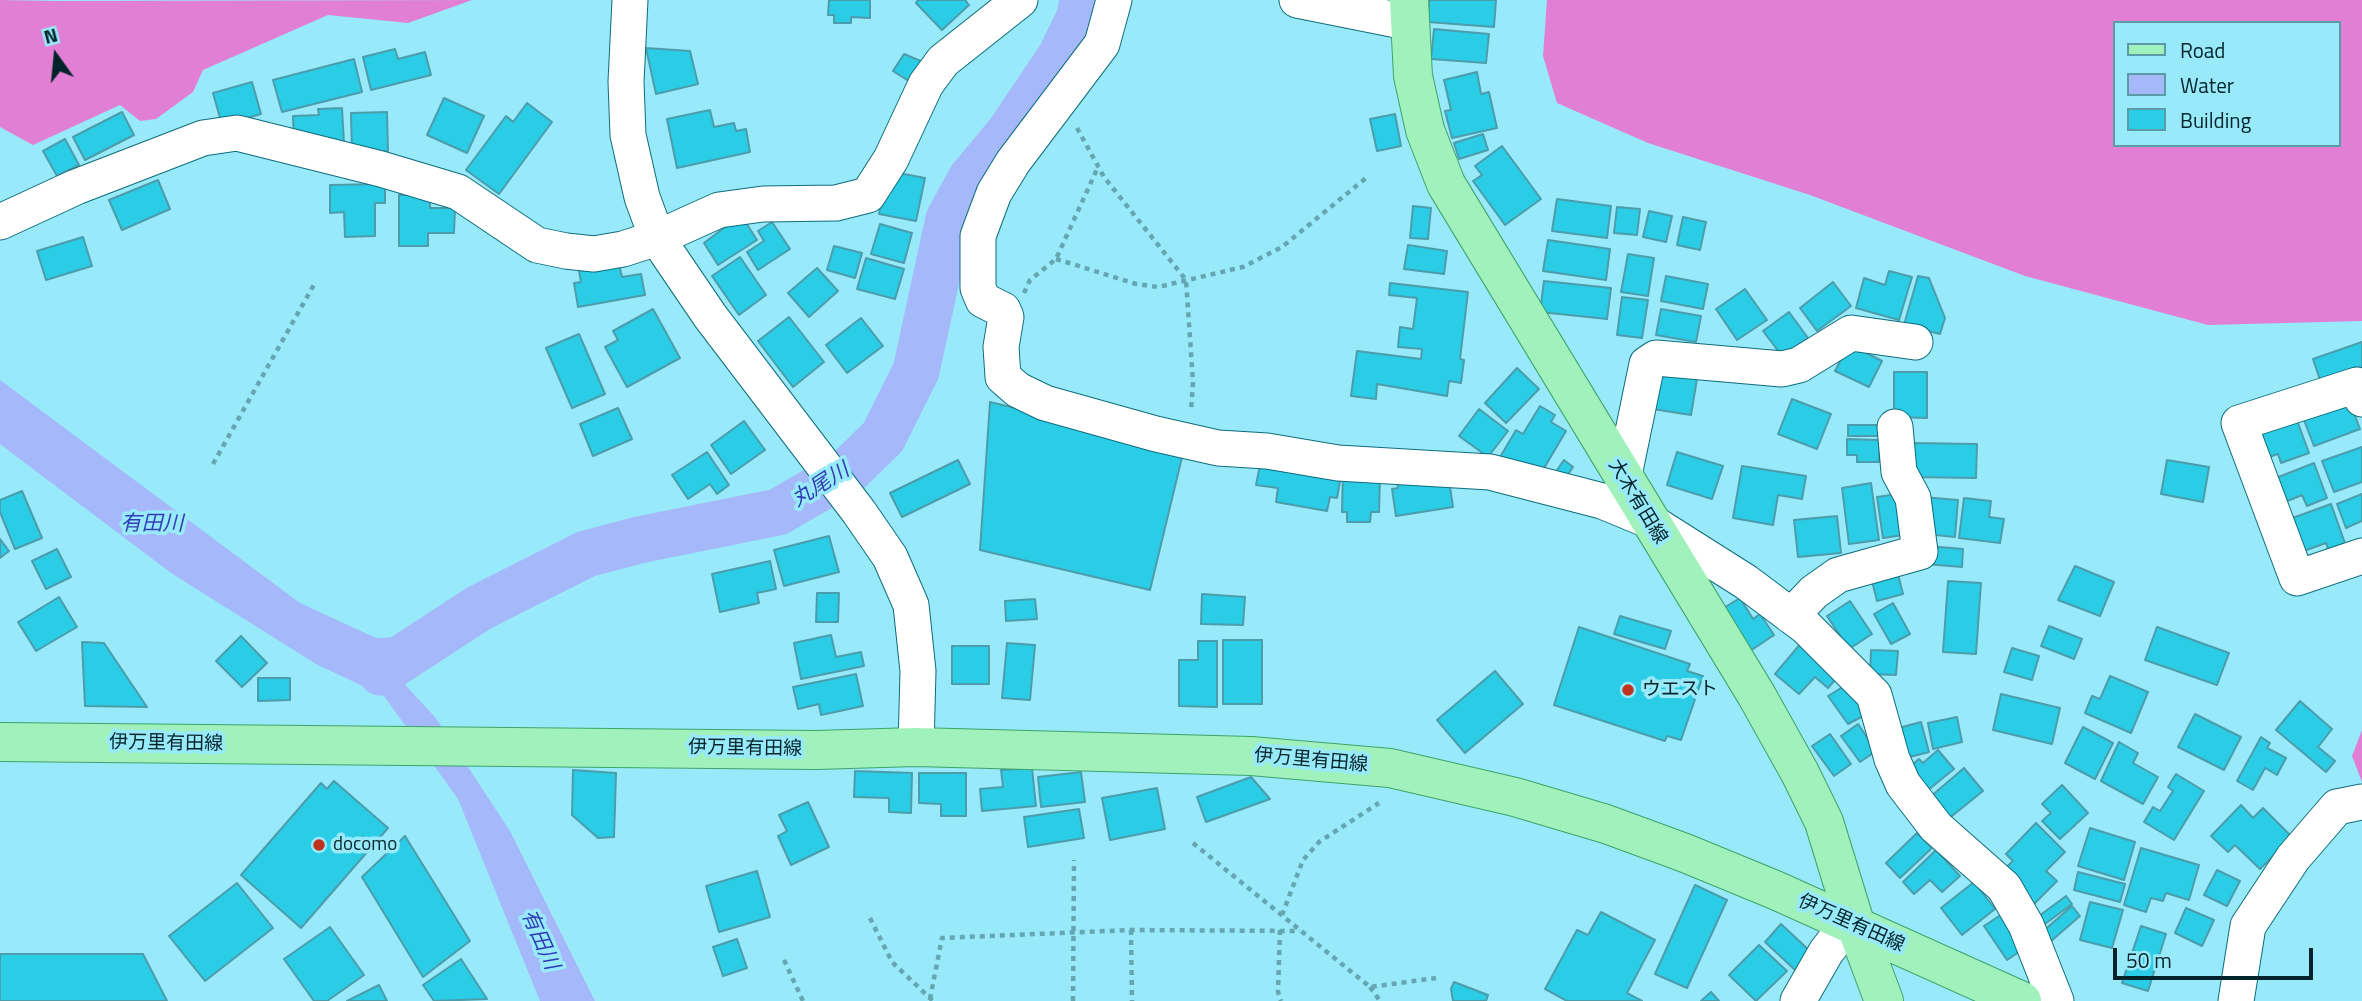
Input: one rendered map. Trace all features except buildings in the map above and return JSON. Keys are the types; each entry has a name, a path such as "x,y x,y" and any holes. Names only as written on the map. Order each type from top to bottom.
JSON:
{"main road":[{"name":"大木有田線","path":"1408,11 1413,76 1425,130 1446,184 1623,480 1757,696 1800,773 1824,822 1856,926 1884,1001"},
{"name":"伊万里有田線","path":"0,742 916,747 1251,756 1390,768 1515,797 1606,824 1762,884 2022,1001"}],"street":[{"path":"630,0 626,82 628,135 642,197 657,238 703,306 890,557 911,605 918,671 916,747"},
{"path":"0,222 76,187 203,138 237,133 381,169 458,192 537,245 594,254 657,238 719,210 774,203 836,203 868,195 891,159 926,84 943,61 1020,0"},
{"path":"1114,0 1102,44 1006,172 994,193 978,236 978,288 983,300 1003,310 1006,317 1000,368 1003,377 1018,390 1045,403 1218,448 1266,451 1338,463 1490,472 1602,501 1648,520 1746,582 1791,616 1874,695 1892,760 1903,784 1936,827 2004,887 2026,925 2056,1001"},
{"path":"1297,0 1408,11"},
{"path":"1623,480 1647,364 1657,358 1782,369 1799,365 1851,333 1915,342"},
{"path":"2362,399 2357,385 2239,424 2297,578 2362,556"},
{"path":"1791,616 1814,592 1838,575 1920,552 1913,498 1899,472 1895,427"},
{"path":"2236,1001 2248,926 2294,858 2337,807 2362,802"},
{"path":"1798,1001 1836,939 1856,926"}],"path":[{"path":"1062,100 1098,167 1186,280 1193,382 1191,417"},
{"path":"1020,303 1030,280 1056,260 1098,167"},
{"path":"1056,260 1136,284 1158,287 1242,267 1282,247 1366,178"},
{"path":"213,464 316,281"},
{"path":"1282,915 1303,860 1319,842 1379,803"},
{"path":"1193,843 1370,987 1380,1001"},
{"path":"1073,1001 1074,860"},
{"path":"870,918 892,961 931,1000"},
{"path":"931,1000 942,938 1131,930 1300,931"},
{"path":"1131,930 1132,1001"},
{"path":"1280,930 1280,1001"},
{"path":"784,960 803,1001"},
{"path":"1370,987 1436,978"}],"shaded area":[{"path":"0,0 472,0 408,23 328,15 203,70 193,92 156,119 140,121 120,105 33,145 0,127"},
{"path":"1547,0 2362,0 2362,321 2208,325 2025,276 1810,195 1648,143 1557,103 1543,56"},
{"path":"2362,730 2362,782 2352,756"}],"water":[{"name":"有田川","path":"0,380 300,603 376,638 406,637 404,661 395,674 435,717 510,831 595,1001 540,1001 458,799 384,696 316,664 171,573 0,444"}],"waterway":[{"name":"丸尾川","path":"381,672 479,608 586,554 639,540 778,512 847,472 883,437 916,371 949,219 971,179 1010,132 1061,56 1080,17 1083,0"}],"place":[{"name":"ウエスト","path":"1628,690"},
{"name":"docomo","path":"319,845"}]}
